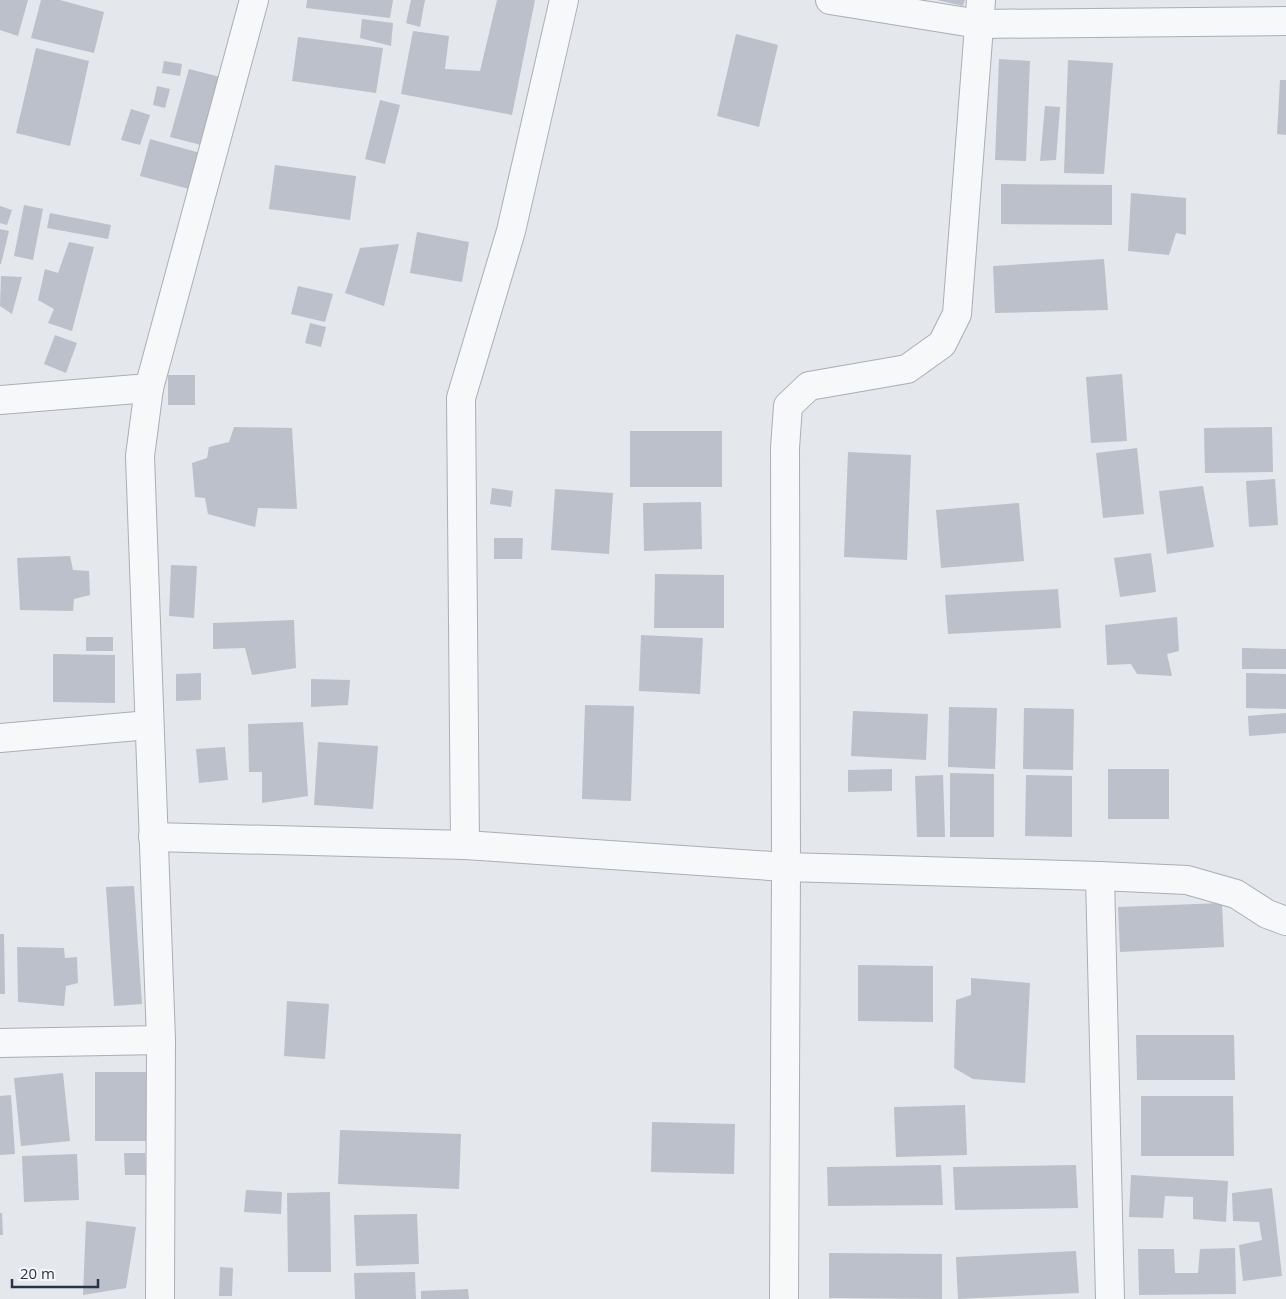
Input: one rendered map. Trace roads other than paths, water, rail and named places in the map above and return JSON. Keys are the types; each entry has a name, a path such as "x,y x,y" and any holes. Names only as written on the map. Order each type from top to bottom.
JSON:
{"street":[{"path":"160,1299 161,1040 140,456 149,388 254,0"},
{"path":"465,845 461,398 511,231 564,0"},
{"path":"830,0 980,12 1286,21"},
{"path":"784,1299 785,448 788,406 809,386 907,369 942,344 957,314 980,12"},
{"path":"0,400 149,388"},
{"path":"0,738 149,726"},
{"path":"153,837 465,845 786,867 1187,880 1236,894 1268,914 1286,921"},
{"path":"1100,876 1110,1299"},
{"path":"0,1043 161,1040"}]}
